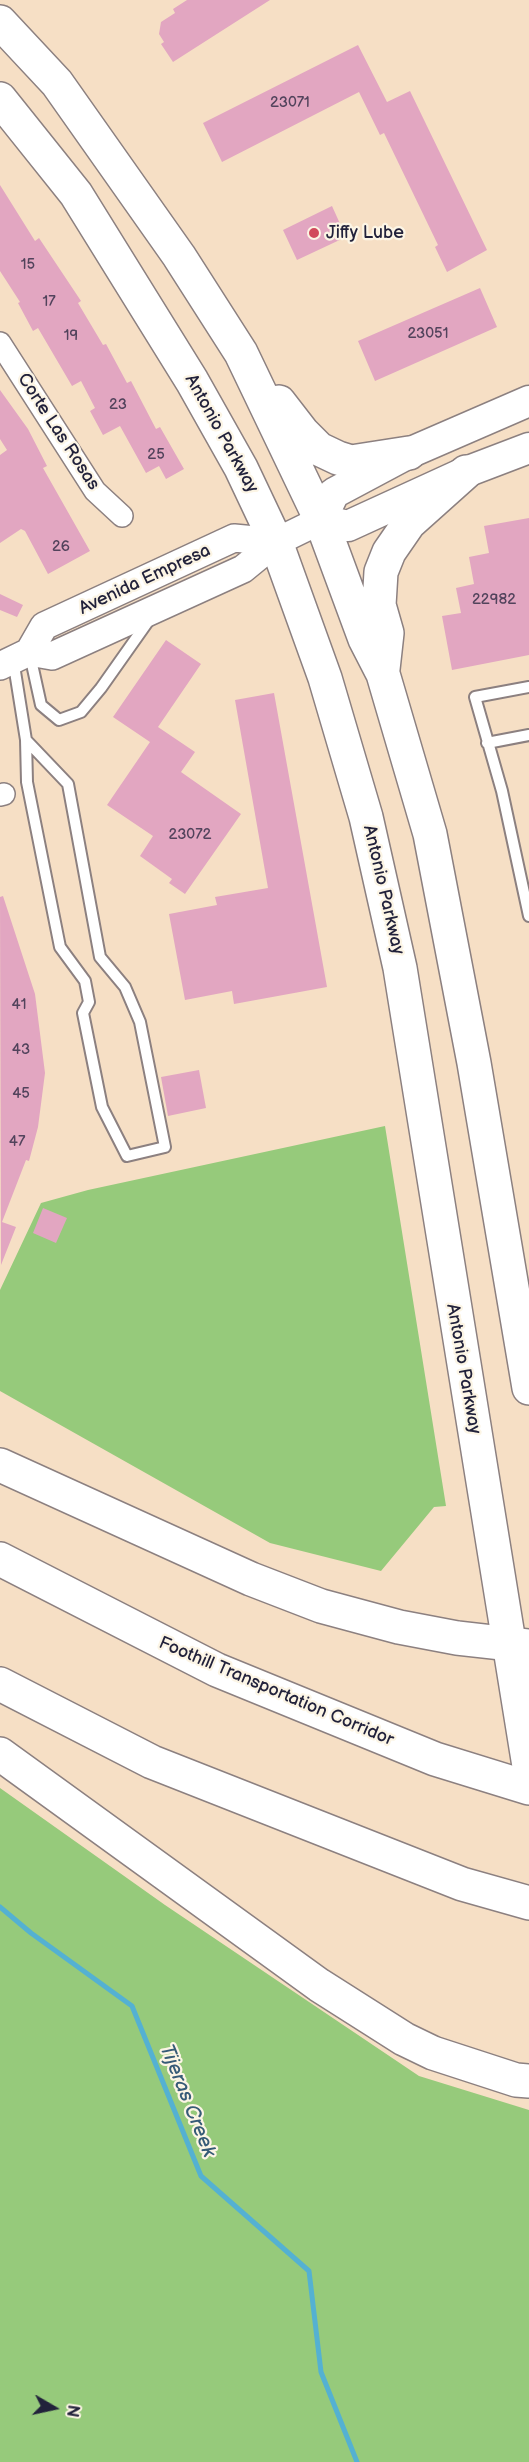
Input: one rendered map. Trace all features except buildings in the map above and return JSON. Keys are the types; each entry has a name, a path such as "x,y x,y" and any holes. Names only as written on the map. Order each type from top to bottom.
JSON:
{"main road":[{"path":"0,22 57,83 179,256 241,354 303,433 320,449 351,462 409,453"},
{"name":"Antonio Parkway","path":"0,99 76,194 140,296 242,468 276,542 326,678 366,818 395,945 519,1645 523,1732 529,1766"},
{"path":"241,354 321,520 365,639 383,674 430,834 474,1063 529,1388"},
{"path":"321,520 334,493 409,453 529,400"},
{"path":"321,520 348,526 466,472 529,448"},
{"path":"383,674 387,633 379,605 381,572 389,552 409,523 466,472"},
{"path":"0,1465 251,1579 321,1606 399,1627 519,1645"},
{"name":"Foothill Transportation Corridor","path":"0,1559 217,1670 435,1759 529,1788"},
{"path":"0,1684 152,1762 462,1884 529,1903"},
{"path":"0,1754 319,1985 404,2039 433,2053 516,2080 529,2081"}],"street":[{"name":"Corte Las Rosas","path":"0,343 95,492 122,516"},
{"name":"Avenida Empresa","path":"14,659 52,656 243,569 276,542 321,520"},
{"name":"Avenida Empresa","path":"14,659 44,626 234,538 276,542"}],"lane":[{"path":"14,659 41,705 59,720 81,712 101,688 157,608"},
{"path":"14,659 26,740 27,782 60,947 85,981 88,1002 83,1013 102,1107 127,1156 165,1147 140,1022 125,987 100,957 68,784 26,740"},
{"path":"529,687 475,697 502,791 529,916"},
{"path":"487,743 529,735"}],"green space":[{"path":"385,1126 446,1506 434,1507 381,1571 270,1543 0,1391 0,1290 41,1203 88,1190"},
{"path":"0,1788 165,1905 419,2076 529,2110 529,2462 0,2462"}],"waterway":[{"name":"Tijeras Creek","path":"0,1907 31,1933 132,2006 201,2176 309,2271 321,2372 357,2462"}],"place":[{"name":"Jiffy Lube","path":"314,233"}]}
